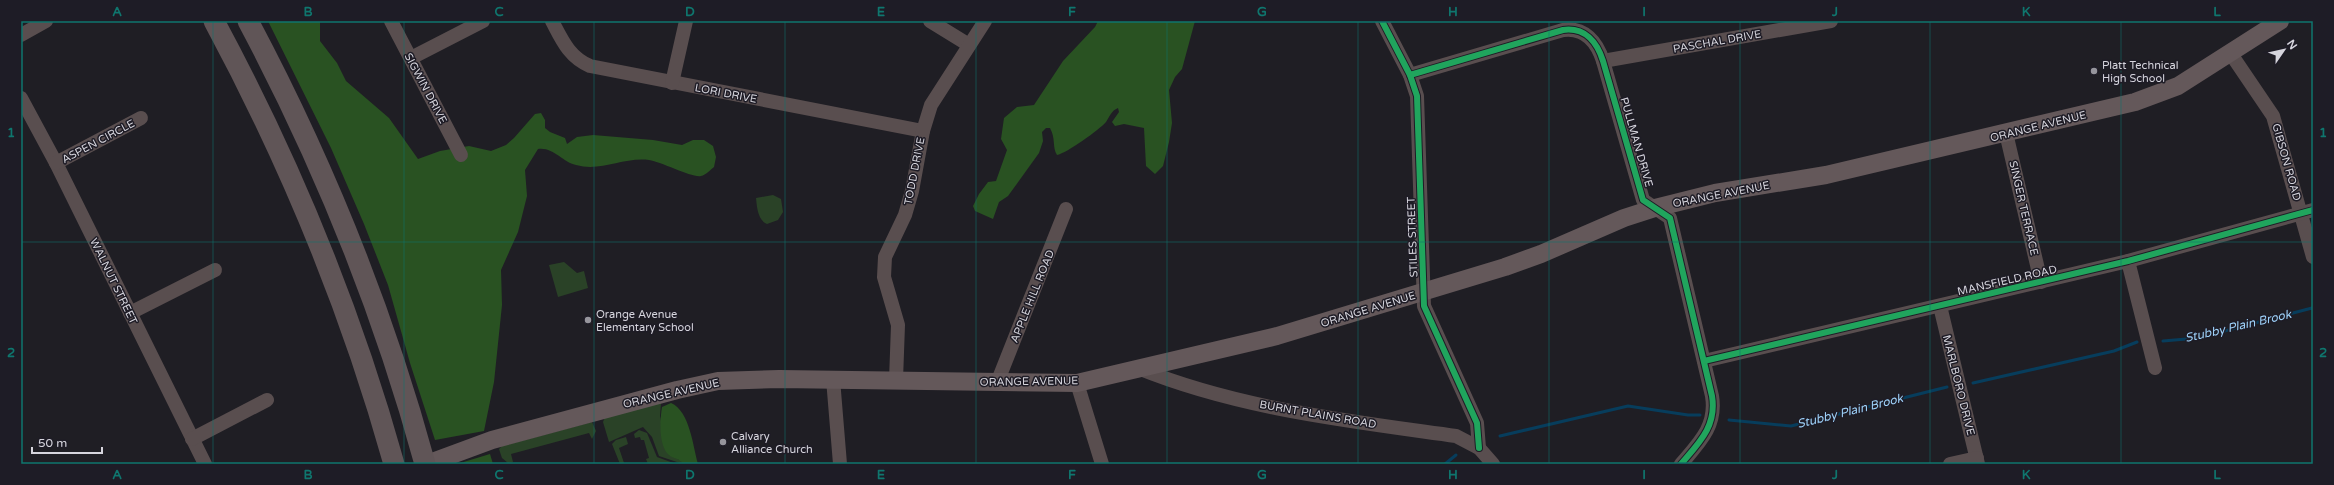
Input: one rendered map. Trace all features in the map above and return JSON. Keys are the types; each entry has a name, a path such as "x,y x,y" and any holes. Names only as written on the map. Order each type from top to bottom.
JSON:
{"highway":[{"path":"214,21 267,125 318,240 354,337 394,463"},
{"path":"248,21 295,113 349,237 385,333 425,459"}],"main road":[{"name":"ORANGE AVENUE","path":"425,459 705,383 734,380 833,379 997,383 1077,382 1277,336 1423,292 1541,254 1624,218 1655,208 1715,193 1826,175 2126,105 2178,86 2231,54 2280,21"}],"street":[{"path":"21,35 46,21"},
{"name":"SIGWIN DRIVE","path":"391,21 461,155"},
{"path":"411,58 483,21"},
{"name":"LORI DRIVE","path":"552,21 568,50 584,64 672,83 922,131"},
{"path":"672,83 686,21"},
{"path":"930,21 969,45"},
{"name":"TODD DRIVE","path":"896,380 898,325 886,286 884,266 885,257 905,215 912,191 922,131 931,105 985,21"},
{"name":"STILES STREET","path":"1382,21 1410,75 1417,96 1424,306 1476,423 1479,448"},
{"name":"PASCHAL DRIVE","path":"1603,61 1831,21"},
{"name":"PULLMAN DRIVE","path":"1410,75 1568,29 1587,35 1596,46 1603,61 1643,200 1670,218 1714,404 1712,420 1703,438 1681,464"},
{"name":"GIBSON ROAD","path":"2231,54 2273,116 2307,212 2313,257"},
{"name":"WALNUT STREET","path":"21,98 56,163 205,464"},
{"name":"ASPEN CIRCLE","path":"56,163 141,118"},
{"name":"SINGER TERRACE","path":"2006,133 2042,282"},
{"name":"APPLE HILL ROAD","path":"997,383 1066,209"},
{"name":"MANSFIELD ROAD","path":"1704,361 2128,261 2307,212"},
{"path":"2128,261 2154,368"},
{"path":"130,313 215,270"},
{"name":"MARLBORO DRIVE","path":"1940,306 1977,461"},
{"name":"BURNT PLAINS ROAD","path":"1138,368 1160,377 1276,408 1456,436 1479,448 1493,464"},
{"path":"833,379 840,464"},
{"path":"1077,382 1102,464"},
{"path":"192,439 268,400"},
{"path":"1950,464 1977,461"}],"green space":[{"path":"268,21 320,21 320,41 337,63 346,81 389,118 418,159 440,151 469,146 491,151 506,145 535,114 541,113 545,120 545,128 550,132 565,138 567,144 577,137 593,135 653,140 682,145 693,140 704,140 713,146 716,157 714,167 706,174 697,176 649,160 630,160 603,166 585,167 566,161 549,150 538,149 525,170 527,196 518,232 501,270 502,305 494,382 484,431 435,440 410,363 388,285 364,224 331,148"},
{"path":"1098,21 1195,21 1182,69 1175,77 1169,90 1172,123 1163,166 1155,174 1146,166 1144,128 1124,124 1115,126 1112,122 1119,112 1118,108 1112,112 1106,122 1083,141 1057,155 1052,132 1050,128 1046,128 1042,132 1043,141 1039,153 1008,196 999,202 993,219 975,211 973,206 979,194 988,182 996,181 1007,150 1001,139 1004,118 1017,107 1034,105 1063,61 1095,27"},
{"path":"773,195 781,199 783,212 778,220 767,224 760,217 756,198"},
{"path":"564,262 577,273 584,271 588,288 558,297 549,265"},
{"path":"661,403 660,416 669,455 680,460 683,464 659,456 652,437 643,427 609,442 603,422 605,417"},
{"path":"671,403 677,407 687,421 698,464 683,464 670,456 663,446 660,425 662,407"},
{"path":"592,422 596,431 592,439 589,433 511,454 513,462 508,463 502,458 499,449 502,446"},
{"path":"639,430 647,433 657,457 676,464 648,464 646,459 649,458 644,440 641,440 640,437 635,438 634,434"},
{"path":"626,437 628,444 619,448 624,463 627,464 620,464 612,444 616,440"},
{"path":"490,454 493,464 457,464"}],"waterway":[{"name":"Stubby Plain Brook","path":"2163,341 2198,338 2312,308"},
{"name":"Stubby Plain Brook","path":"1973,383 2114,351 2137,342"},
{"name":"Stubby Plain Brook","path":"1729,420 1791,426 1947,387"},
{"name":"Stubby Plain Brook","path":"1500,436 1628,406 1688,415 1700,415"},
{"name":"Stubby Plain Brook","path":"1445,464 1456,455"}],"cycle path":[{"path":"1382,21 1410,75 1417,96 1424,306 1477,423 1479,448"},
{"path":"1410,75 1563,30 1584,33 1594,42 1603,61 1643,200 1670,218 1712,396 1713,407 1709,425 1700,441 1681,464"},
{"path":"1704,361 2128,261 2313,210"}],"place":[{"name":"Platt Technical High School","path":"2094,71"},
{"name":"Orange Avenue Elementary School","path":"588,320"},
{"name":"Calvary Alliance Church","path":"723,442"}]}
